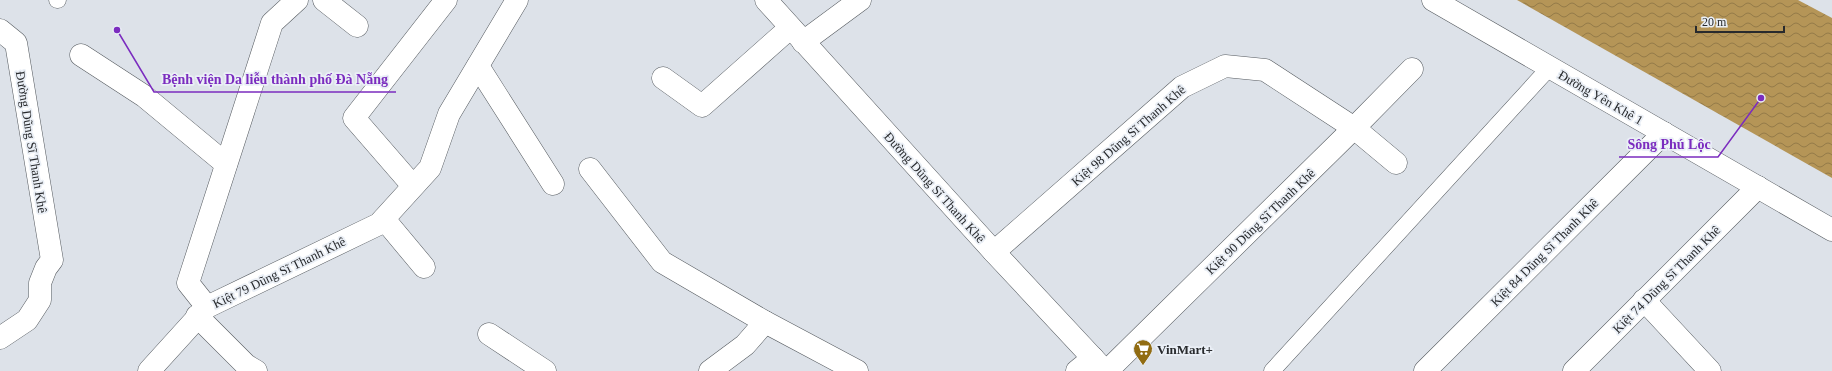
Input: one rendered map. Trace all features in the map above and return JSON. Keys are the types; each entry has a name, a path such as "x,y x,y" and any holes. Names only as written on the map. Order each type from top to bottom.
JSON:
{"street":[{"path":"256,371 246,365 202,311 188,283 272,23 297,0"},
{"path":"324,0 357,26"},
{"path":"413,186 354,118 446,0"},
{"name":"Kiệt 79 Dũng Sĩ Thanh Khê","path":"149,371 202,311 378,224 384,218 430,168 449,114 517,0"},
{"name":"Đường Dũng Sĩ Thanh Khê","path":"766,0 994,252 1096,368"},
{"path":"663,78 702,106 797,35 860,0"},
{"name":"Đường Yên Khê 1","path":"1433,0 1832,230"},
{"name":"Đường Dũng Sĩ Thanh Khê","path":"0,30 16,43 52,260 46,268 40,283 40,300 27,320 0,338"},
{"path":"82,55 144,96 226,164"},
{"path":"478,66 553,184"},
{"name":"Kiệt 98 Dũng Sĩ Thanh Khê","path":"994,252 1182,86 1224,66 1265,70 1354,128 1396,163"},
{"name":"Kiệt 90 Dũng Sĩ Thanh Khê","path":"1096,368 1354,128 1412,69"},
{"name":"Kiệt 84 Dũng Sĩ Thanh Khê","path":"1425,371 1664,133"},
{"path":"590,168 662,262 765,322 857,371"},
{"name":"Kiệt 74 Dũng Sĩ Thanh Khê","path":"1586,367 1644,300 1758,187"},
{"path":"384,218 424,267"},
{"path":"1644,300 1710,371"},
{"path":"710,371 744,345 765,322"},
{"path":"489,334 545,371"}],"lane":[{"path":"1272,371 1550,67"}],"water":[{"path":"1517,0 1798,0 1832,18 1832,178"}],"place":[{"name":"Bệnh viện Da liễu thành phố Đà Nẵng","path":"117,30"},
{"name":"Sông Phú Lộc","path":"1761,98"},
{"name":"VinMart+","path":"1143,366"}]}
